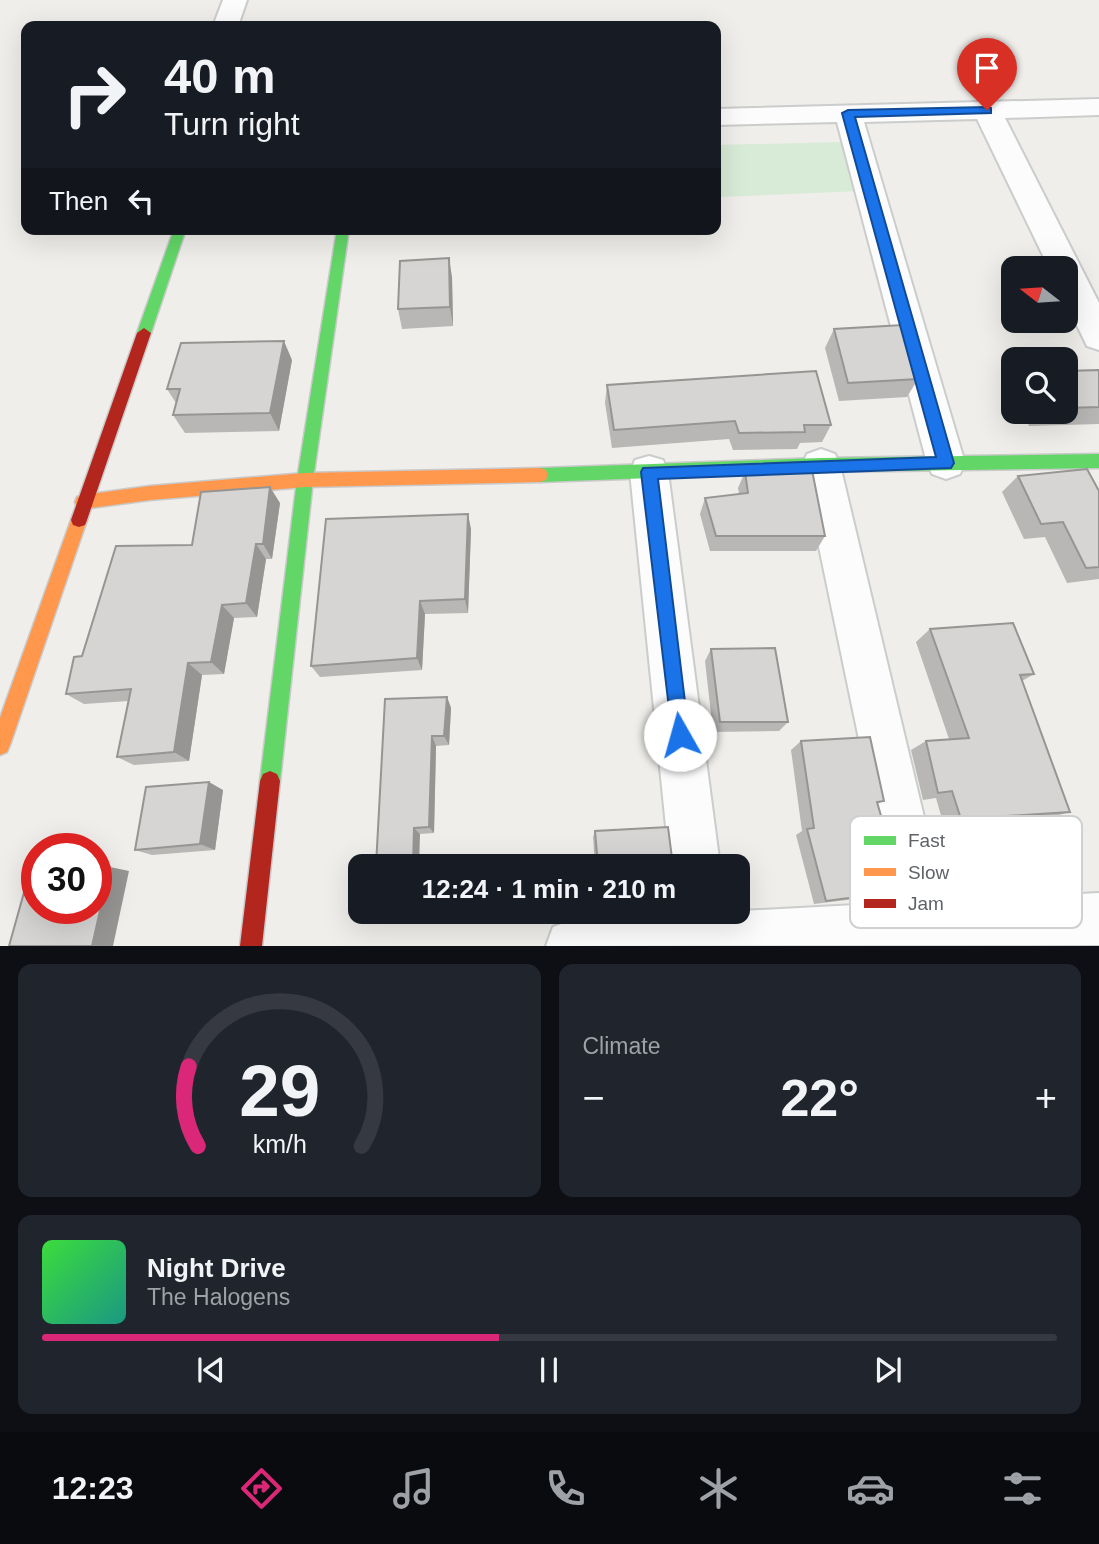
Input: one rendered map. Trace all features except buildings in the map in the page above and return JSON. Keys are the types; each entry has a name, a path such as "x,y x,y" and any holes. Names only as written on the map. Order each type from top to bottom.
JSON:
{"street":[{"path":"228,21 235,0"},
{"path":"721,117 1099,107"},
{"path":"987,110 1059,256"},
{"path":"848,113 946,463"},
{"path":"0,745 178,235"},
{"path":"251,946 305,480 342,235"},
{"path":"1078,295 1099,338"},
{"path":"83,502 150,493 305,480 821,465 1099,461"},
{"path":"821,465 899,816"},
{"path":"649,472 694,854"},
{"path":"572,946 701,925 850,926"}],"green space":[{"path":"842,142 861,191 721,197 721,145"}],"traffic: fast":[{"path":"144,333 178,235"},
{"path":"270,781 305,480 342,235"},
{"path":"540,475 821,465 1099,461"}],"traffic: slow":[{"path":"83,502 150,493 305,480 540,475"},
{"path":"0,745 79,520"}],"traffic: jam":[{"path":"79,520 144,333"},
{"path":"251,946 270,781"}],"route":[{"path":"680,735 649,472 946,463 848,113 987,110"}]}
